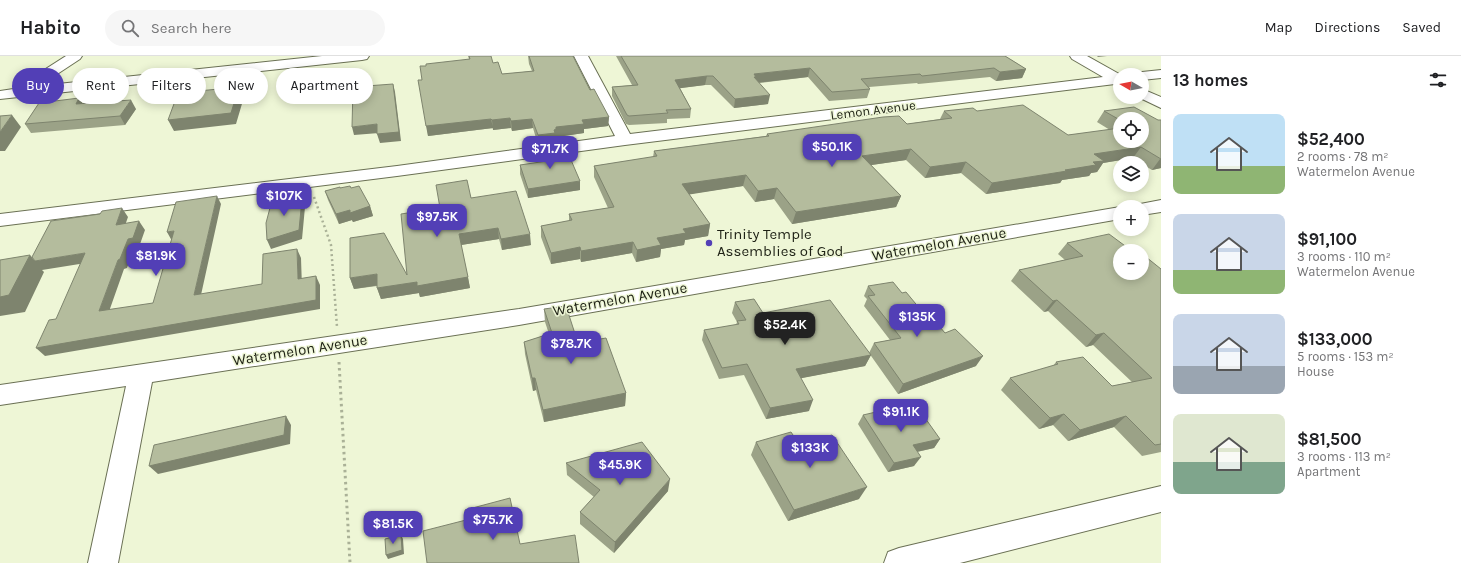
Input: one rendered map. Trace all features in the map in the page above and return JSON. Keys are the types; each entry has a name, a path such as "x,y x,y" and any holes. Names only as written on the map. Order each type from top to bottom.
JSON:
{"street":[{"path":"56,68 75,56"},
{"path":"64,87 276,60 362,56"},
{"path":"581,56 625,140"},
{"path":"1077,56 1113,77"},
{"path":"1149,75 1161,74"},
{"name":"Lemon Avenue","path":"0,220 309,182 625,140 1113,81"},
{"path":"0,95 12,94"},
{"path":"1149,97 1161,103"},
{"path":"1149,208 1161,206"},
{"name":"Watermelon Avenue","path":"0,395 519,317 1113,214"},
{"path":"103,563 141,374"},
{"path":"899,563 1161,499"}],"path":[{"path":"309,182 331,245 350,563"}],"building":[{"path":"469,56 491,56 493,63 498,62 502,74 534,71 529,56 573,56 590,90 594,89 609,117 582,120 584,124 556,127 554,130 555,133 538,135 532,119 511,121 510,118 491,119 426,126 418,80 422,80 420,66 470,59"},
{"path":"621,56 1005,56 1026,69 1000,72 994,68 922,76 920,74 861,79 870,89 832,92 810,68 754,74 756,77 754,77 770,95 735,99 713,76 707,76 675,80 691,109 666,110 668,113 629,116 627,115 612,87 638,85"},
{"path":"393,84 399,132 377,134 377,124 352,127 353,104 373,104 373,86"},
{"path":"214,89 214,104 234,104 231,113 168,120 174,104 206,104 206,90"},
{"path":"72,99 72,104 128,104 120,116 25,124 38,104 64,104 64,100"},
{"path":"1023,105 1068,135 1113,129 1113,148 1134,148 1094,154 1104,161 1093,162 1096,165 992,183 966,162 930,167 911,149 862,156 901,196 796,212 777,188 758,191 746,175 682,184 710,224 683,229 686,233 657,238 661,245 637,250 633,242 581,251 580,247 551,253 541,226 572,220 569,214 614,207 594,166 657,156 654,151 769,136 767,134 883,117 899,116 907,124 952,118 944,111 973,108 977,111"},
{"path":"1134,107 1143,112 1113,112 1113,116 1104,111"},
{"path":"12,115 0,132 0,116"},
{"path":"1149,115 1161,120 1161,159 1143,148 1149,148"},
{"path":"561,147 567,160 571,160 580,181 528,189 520,165 547,161 542,149"},
{"path":"467,180 471,198 516,191 530,234 501,239 498,228 459,234 468,277 417,286 417,282 377,288 377,274 350,278 350,238 384,233 407,275 401,214 440,208 436,185"},
{"path":"350,186 351,188 359,186 370,206 350,213 350,210 336,214 325,191"},
{"path":"295,195 294,201 302,199 299,230 267,240 266,223 271,204 274,203 275,197"},
{"path":"217,196 194,295 262,284 263,254 297,249 298,279 316,276 316,300 36,348 49,320 56,319 85,253 35,261 32,257 51,221 100,214 102,211 122,208 116,225 139,221 133,238 128,239 120,259 118,260 99,311 153,303 174,231 167,232 176,202"},
{"path":"1109,234 1123,244 1113,244 1113,280 1149,280 1149,259 1161,269 1161,444 1155,445 1126,416 1080,430 1064,414 1050,418 1010,378 1058,364 1056,362 1083,357 1112,386 1152,378 1104,333 1096,335 1057,300 1053,301 1019,270 1083,256 1067,243"},
{"path":"30,255 9,295 0,297 0,260"},
{"path":"893,282 902,293 906,292 925,315 929,314 945,333 955,329 983,356 903,384 874,343 901,338 868,296 875,295 868,286"},
{"path":"754,299 763,313 830,300 871,355 796,369 813,400 770,408 747,364 722,368 704,330 739,324 737,321 746,320 735,302"},
{"path":"566,306 578,343 606,338 626,393 543,410 535,378 532,378 524,342 552,333 544,309"},
{"path":"918,408 940,439 913,445 921,457 894,463 863,415 889,409 891,415"},
{"path":"286,416 284,435 149,466 154,445"},
{"path":"791,432 799,444 832,435 867,487 794,510 756,442"},
{"path":"642,442 670,479 615,542 580,512 600,490 566,463"},
{"path":"510,498 520,544 575,535 579,563 427,563 423,531 466,520 465,510"},
{"path":"401,535 402,550 386,555 385,539"}],"place":[{"name":"Trinity Temple Assemblies of God","path":"709,243"}]}
